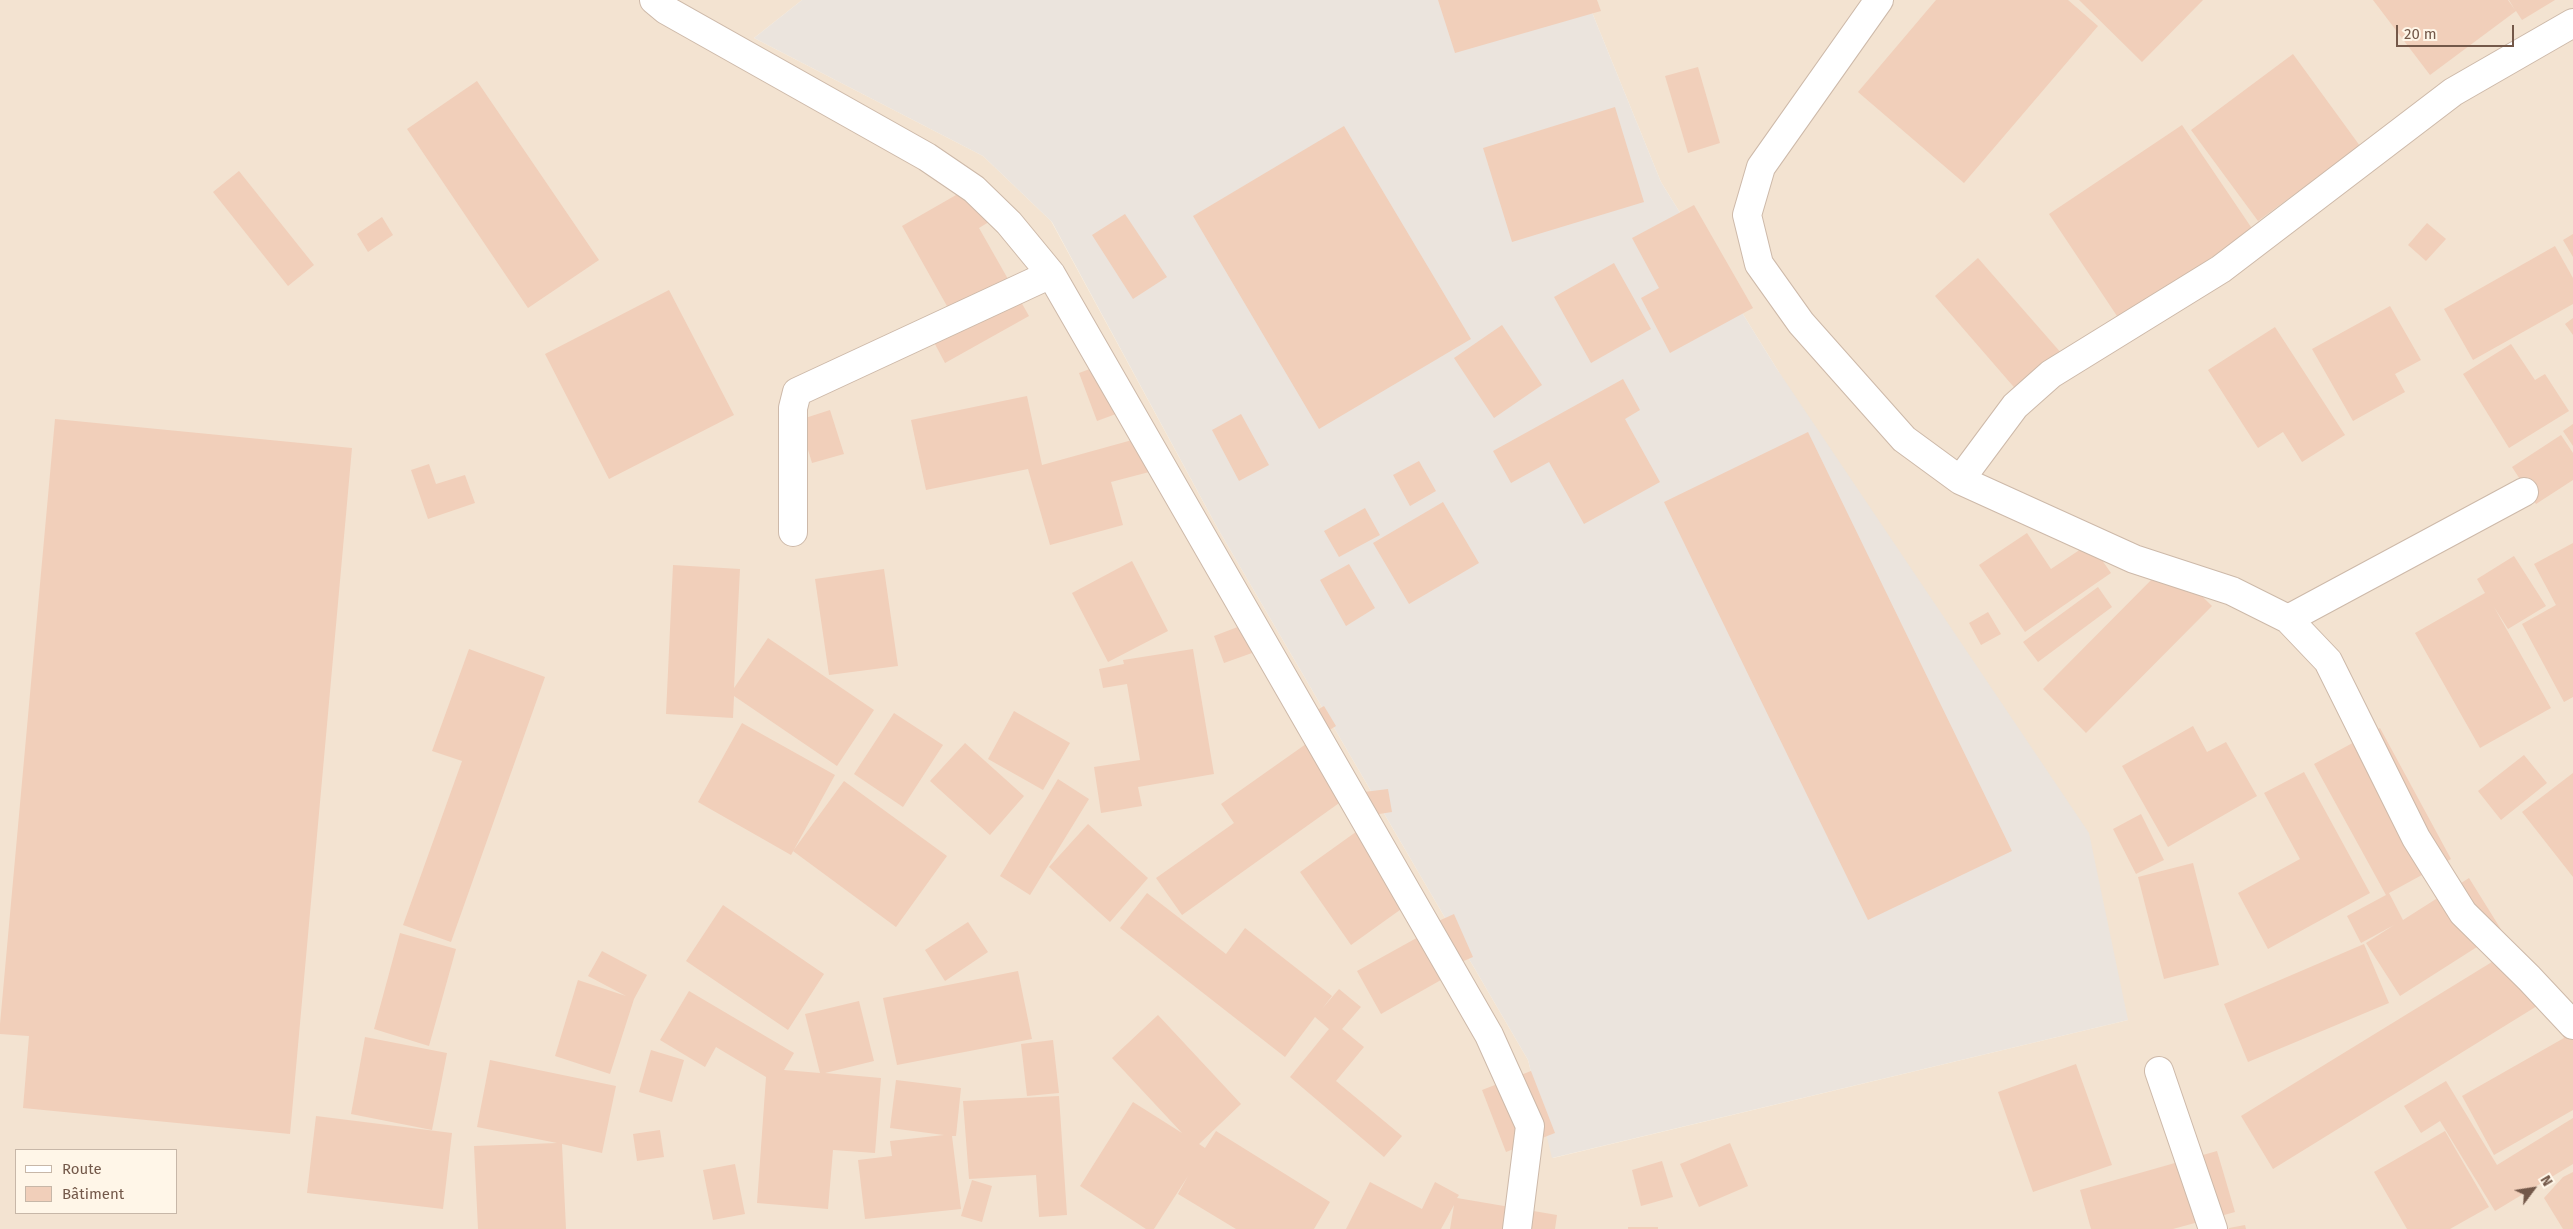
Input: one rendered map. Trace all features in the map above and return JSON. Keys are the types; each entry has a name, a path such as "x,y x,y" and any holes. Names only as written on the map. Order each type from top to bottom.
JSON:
{"street":[{"path":"654,0 666,10 927,157 974,189 1009,223 1051,274 1489,1035 1530,1126 1517,1229"},
{"path":"1879,0 1761,167 1747,215 1760,264 1801,323 1904,439 1960,480 2134,559 2232,591 2288,619 2328,661 2416,838 2463,913 2529,978 2573,1025"},
{"path":"1960,480 2015,406 2050,374 2221,269 2453,92 2573,23"},
{"path":"793,532 793,408 797,392 1051,274"},
{"path":"2288,619 2524,492"},
{"path":"2158,1071 2213,1229"}],"shaded area":[{"path":"0,0 802,0 754,38 983,156 1051,221 1218,529 1528,1060 1553,1158 2128,1020 1777,369 1661,182 1587,0 2573,0 2573,1229 0,1229"},
{"path":"802,0 1587,0 1661,182 1777,369 2089,833 2128,1020 1552,1158 1528,1060 1218,529 1052,222 983,156 754,38"}],"building":[{"path":"1438,0 1597,0 1601,11 1455,53"},
{"path":"1936,0 2068,0 2098,26 1964,183 1858,92"},
{"path":"2079,0 2203,0 2142,62"},
{"path":"2373,0 2508,0 2515,10 2509,0 2555,0 2522,20 2516,11 2430,75"},
{"path":"2293,54 2360,146 2258,221 2191,130"},
{"path":"1698,67 1720,143 1688,153 1665,76"},
{"path":"477,81 599,260 528,308 407,129"},
{"path":"1615,107 1644,202 1512,242 1483,148"},
{"path":"2182,125 2253,230 2119,319 2049,214"},
{"path":"1344,126 1471,339 1319,429 1193,216"},
{"path":"239,171 314,265 288,286 213,192"},
{"path":"977,183 997,217 979,228 1029,316 945,363 927,329 952,315 902,226"},
{"path":"1694,205 1753,308 1670,353 1641,298 1659,288 1632,238"},
{"path":"1125,214 1167,277 1133,299 1092,235"},
{"path":"382,217 393,235 368,252 357,234"},
{"path":"2427,223 2446,239 2426,261 2408,245"},
{"path":"2573,234 2573,257 2563,240"},
{"path":"2555,246 2573,278 2573,304 2473,360 2444,309"},
{"path":"1978,258 2076,370 2032,408 1935,296"},
{"path":"1614,263 1651,329 1591,363 1554,297"},
{"path":"669,290 734,415 609,479 545,354"},
{"path":"2390,306 2421,360 2395,374 2405,392 2353,421 2312,349"},
{"path":"2573,318 2573,335 2565,324"},
{"path":"1502,325 1542,385 1494,418 1454,358"},
{"path":"2275,327 2345,435 2302,462 2283,432 2258,448 2208,370"},
{"path":"2511,344 2535,380 2545,374 2569,411 2509,448 2463,374"},
{"path":"1106,363 1124,411 1097,421 1079,373"},
{"path":"1623,379 1640,410 1625,419 1660,482 1584,524 1549,462 1511,483 1493,451"},
{"path":"1027,396 1042,465 1143,437 1153,471 1111,482 1123,525 1050,545 1028,469 926,490 911,420"},
{"path":"830,410 844,454 812,463 799,420"},
{"path":"1241,414 1269,465 1239,481 1212,430"},
{"path":"55,419 352,448 290,1134 23,1108 29,1036 0,1034 0,1024"},
{"path":"2573,424 2573,446 2563,431"},
{"path":"1808,432 2012,851 1868,920 1664,502"},
{"path":"2561,435 2573,453 2573,480 2536,504 2512,467"},
{"path":"1419,461 1436,491 1410,506 1393,475"},
{"path":"429,464 436,484 465,475 475,503 428,519 411,470"},
{"path":"1443,502 1479,563 1409,604 1373,543"},
{"path":"1365,508 1380,535 1339,557 1324,531"},
{"path":"2027,533 2051,569 2090,543 2111,573 2025,632 1979,565"},
{"path":"2573,543 2573,697 2564,702 2522,624 2556,605 2534,564"},
{"path":"2514,556 2546,606 2508,629 2494,607 2551,708 2480,748 2415,633 2485,593 2477,579"},
{"path":"1132,561 1168,631 1108,662 1072,593"},
{"path":"2168,563 2212,606 2086,733 2043,689"},
{"path":"1349,564 1375,608 1346,626 1320,580"},
{"path":"673,565 740,569 734,688 768,638 874,710 837,766 734,696 733,718 666,714"},
{"path":"884,569 898,666 829,675 815,579"},
{"path":"2098,587 2112,607 2038,662 2023,642"},
{"path":"1988,612 2001,634 1981,645 1969,623"},
{"path":"1256,620 1266,648 1224,663 1214,636"},
{"path":"469,649 545,677 451,942 403,925 462,761 432,751"},
{"path":"1193,649 1214,774 1138,787 1142,806 1101,813 1094,767 1140,760 1127,684 1103,688 1099,669 1124,664 1123,660"},
{"path":"1324,706 1336,726 1318,737 1356,791 1182,915 1156,878 1234,823 1221,804 1306,744 1294,724"},
{"path":"1014,711 1070,743 1043,790 988,759"},
{"path":"894,713 943,745 903,807 854,774"},
{"path":"742,723 835,775 791,855 698,802"},
{"path":"2193,726 2207,752 2226,742 2257,796 2168,847 2122,766"},
{"path":"2380,728 2451,859 2389,893 2403,920 2469,878 2502,931 2400,996 2366,943 2394,925 2361,943 2347,916 2386,895 2314,764"},
{"path":"965,743 1024,796 990,835 930,781"},
{"path":"2524,755 2547,783 2501,820 2478,791"},
{"path":"2304,772 2370,893 2268,949 2238,893 2300,859 2264,793"},
{"path":"2573,773 2573,877 2522,812"},
{"path":"1058,779 1089,799 1030,895 1000,876"},
{"path":"844,781 947,856 896,927 793,851"},
{"path":"1388,789 1392,812 1360,817 1356,793"},
{"path":"2141,814 2164,860 2136,874 2113,829"},
{"path":"1088,824 1148,878 1110,922 1049,867"},
{"path":"1367,824 1418,897 1351,945 1300,872"},
{"path":"2193,863 2219,965 2164,979 2138,877"},
{"path":"1147,893 1226,954 1245,928 1332,996 1322,1009 1339,989 1361,1007 1342,1029 1364,1047 1336,1081 1402,1136 1384,1157 1290,1077 1329,1029 1315,1017 1285,1057 1120,928"},
{"path":"723,905 824,974 788,1030 686,961"},
{"path":"1454,914 1473,957 1452,966 1434,923"},
{"path":"968,922 988,952 945,981 925,950"},
{"path":"1431,930 1455,972 1381,1014 1357,971"},
{"path":"400,933 456,949 429,1046 374,1029"},
{"path":"2364,944 2389,1003 2248,1062 2224,1004"},
{"path":"2518,946 2550,998 2273,1169 2241,1116"},
{"path":"602,951 647,975 634,999 610,1074 555,1056 578,980 626,996 588,976"},
{"path":"1018,971 1032,1039 897,1065 883,998"},
{"path":"689,991 794,1053 784,1070 820,1073 805,1014 859,1001 874,1061 825,1073 881,1078 875,1153 833,1150 828,1209 757,1203 766,1077 716,1047 705,1067 660,1040"},
{"path":"2573,1005 2573,1110 2494,1155 2462,1096 2564,1038 2552,1017"},
{"path":"1158,1015 1241,1104 1199,1144 1205,1148 1216,1131 1330,1202 1314,1229 1236,1229 1178,1194 1188,1176 1154,1229 1146,1229 1080,1186 1133,1102 1182,1133 1112,1058"},
{"path":"365,1037 447,1053 432,1130 351,1114"},
{"path":"1053,1040 1059,1093 1027,1096 1021,1044"},
{"path":"651,1050 684,1060 672,1102 639,1092"},
{"path":"490,1060 616,1086 602,1153 562,1144 566,1229 478,1229 474,1146 557,1143 477,1127"},
{"path":"2076,1064 2112,1165 2033,1192 1998,1092"},
{"path":"1531,1071 1555,1133 1506,1152 1482,1090"},
{"path":"896,1080 961,1088 956,1136 952,1136 961,1209 865,1219 858,1160 892,1156 890,1141 944,1135 890,1128"},
{"path":"2446,1081 2497,1165 2573,1118 2573,1164 2495,1211 2440,1121 2421,1133 2404,1106"},
{"path":"1059,1096 1067,1215 1039,1217 1036,1175 969,1179 963,1101"},
{"path":"316,1116 452,1133 443,1209 307,1193"},
{"path":"660,1130 664,1157 637,1161 633,1134"},
{"path":"2445,1131 2489,1207 2450,1229 2407,1229 2374,1172"},
{"path":"1730,1143 1748,1186 1699,1207 1680,1164"},
{"path":"2217,1151 2235,1212 2173,1229 2091,1229 2080,1190"},
{"path":"1662,1161 1673,1197 1641,1206 1632,1170"},
{"path":"735,1164 745,1214 713,1220 703,1170"},
{"path":"2573,1172 2573,1229 2563,1229 2544,1198 2563,1177"},
{"path":"972,1180 992,1186 982,1222 961,1216"},
{"path":"1370,1182 1422,1209 1435,1182 1459,1195 1457,1198 1557,1215 1555,1229 1450,1229 1454,1205 1441,1229 1346,1229"},
{"path":"2245,1225 2246,1229 2229,1229 2229,1228"},
{"path":"1628,1227 1658,1227 1658,1229 1628,1229"}]}
